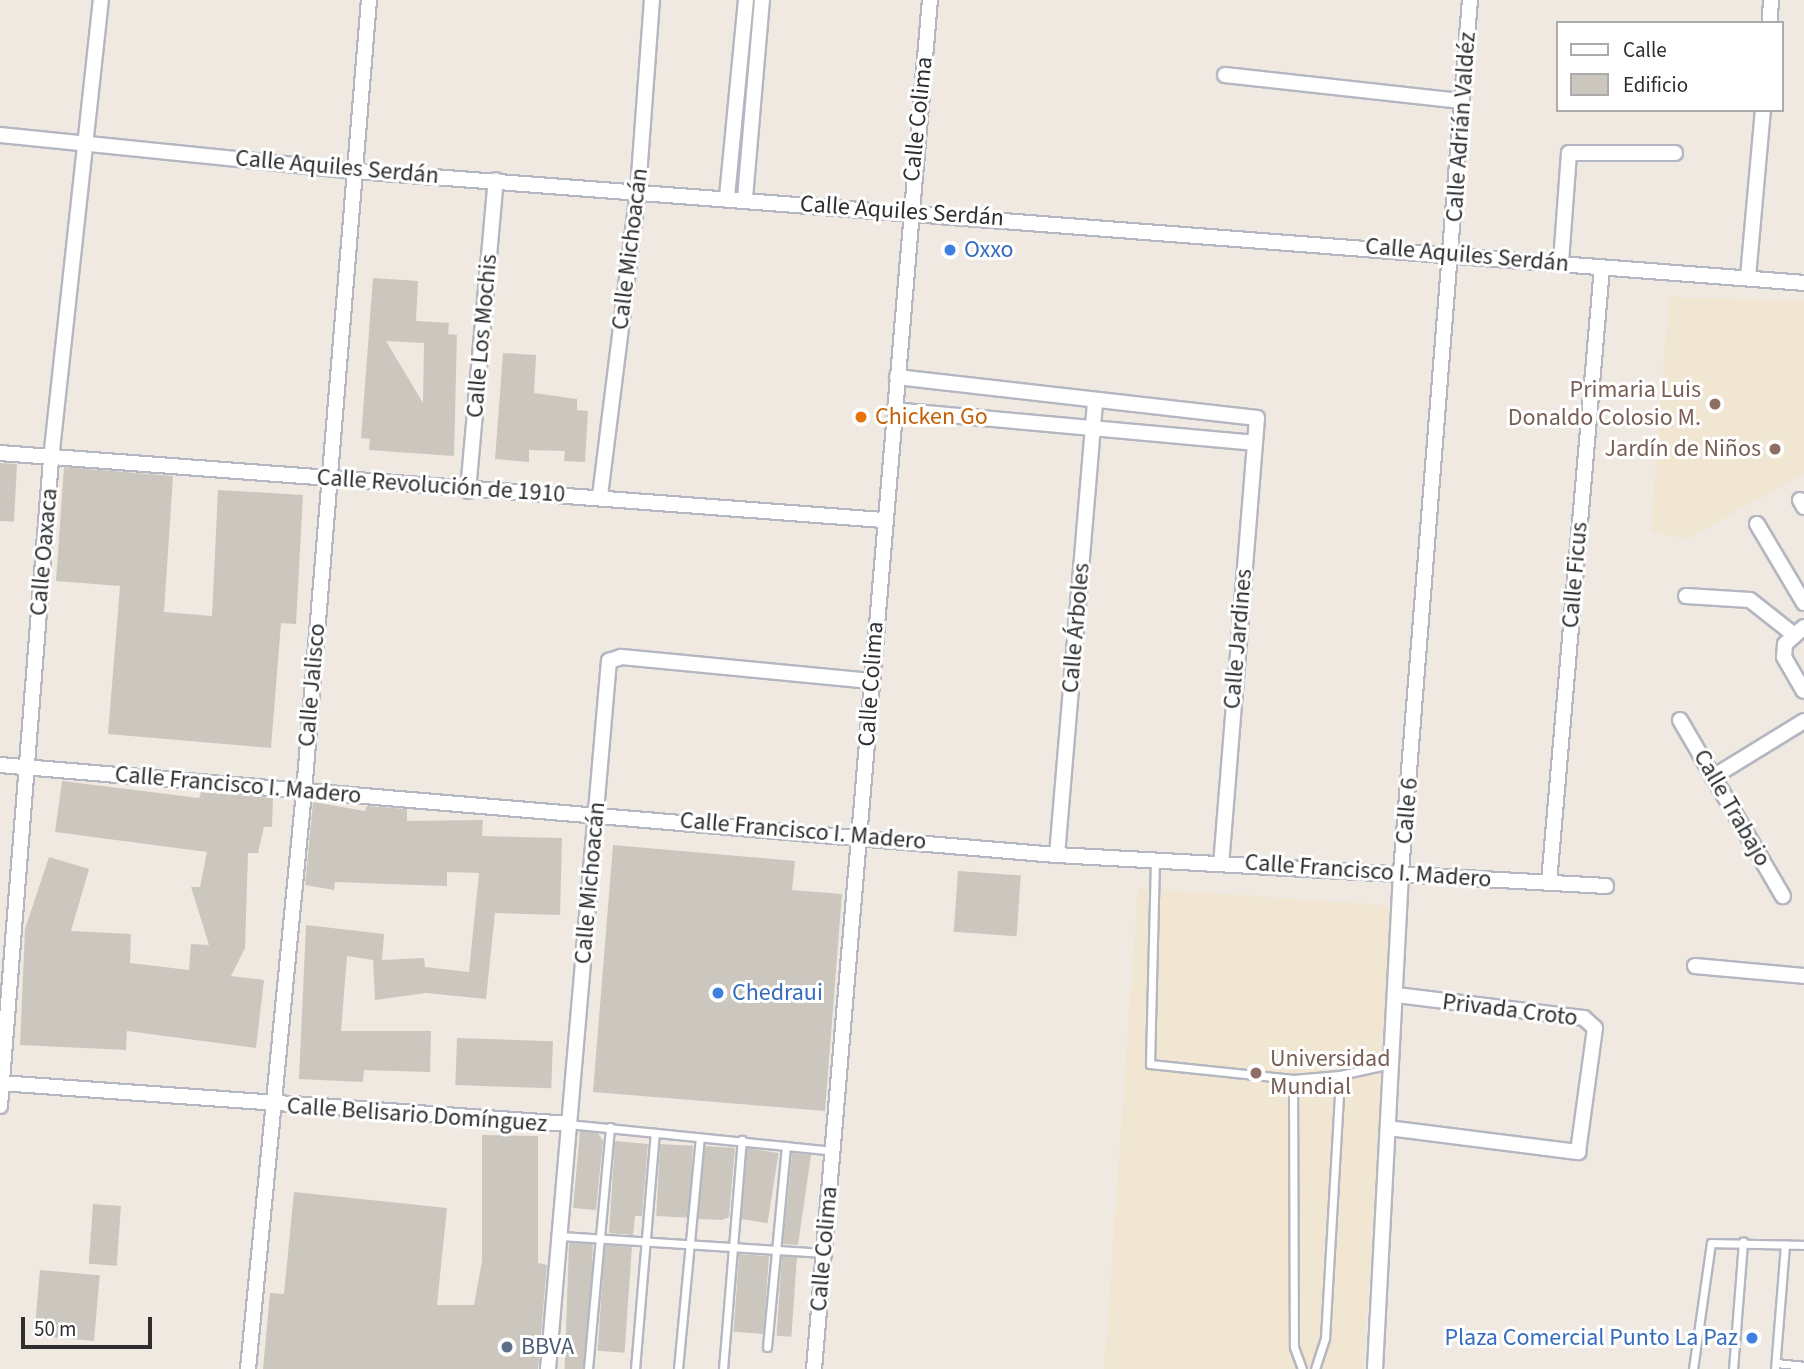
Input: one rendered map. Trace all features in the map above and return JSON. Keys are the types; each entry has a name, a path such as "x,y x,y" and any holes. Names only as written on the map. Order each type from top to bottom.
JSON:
{"street":[{"name":"Calle Oaxaca","path":"0,1106 51,459 89,143 101,0"},
{"name":"Calle Jalisco","path":"248,1369 270,1106 304,792 369,0"},
{"name":"Calle Michoacán","path":"600,496 638,190 652,0"},
{"name":"Calle Colima","path":"814,1369 861,836 882,520 930,0"},
{"name":"Calle Adrián Valdéz","path":"1452,253 1460,101 1469,0"},
{"path":"1770,21 1772,0"},
{"path":"727,197 745,3 762,4 745,198"},
{"path":"739,72 755,74"},
{"path":"1225,75 1460,101"},
{"path":"1748,277 1763,112"},
{"name":"Calle Aquiles Serdán","path":"0,135 356,171 745,198 1804,283"},
{"path":"1561,262 1569,153 1675,153"},
{"name":"Calle Los Mochis","path":"468,491 496,180"},
{"name":"Calle 6","path":"1375,1369 1397,995 1401,872 1452,253"},
{"name":"Calle Ficus","path":"1549,882 1602,267"},
{"path":"897,377 1095,402"},
{"name":"Calle Jardines","path":"1095,402 1257,418 1221,861"},
{"name":"Calle Árboles","path":"1057,855 1095,402"},
{"path":"894,410 1093,431 1254,443"},
{"name":"Calle Revolución de 1910","path":"0,453 468,491 600,496 882,520"},
{"path":"1756,524 1804,603"},
{"path":"1686,596 1750,600 1798,630 1784,657 1803,686"},
{"name":"Calle Michoacán","path":"548,1369 609,661 621,657 872,681"},
{"name":"Calle Trabajo","path":"1680,720 1783,896"},
{"path":"1713,777 1804,721"},
{"name":"Calle Francisco I. Madero","path":"0,765 304,792 597,813 1057,855 1221,861 1606,886"},
{"path":"1695,966 1804,976"},
{"name":"Privada Croto","path":"1388,1128 1578,1152 1595,1028 1584,1018 1397,995"},
{"name":"Calle Belisario Domínguez","path":"1,1083 270,1106 569,1124"}],"lane":[{"path":"1155,859 1146,1059 1156,1068 1293,1079 1340,1075 1393,1063"},
{"path":"1315,1369 1325,1338 1340,1075"},
{"path":"1293,1079 1294,1347 1302,1369"},
{"name":"Calle Belisario Domínguez","path":"569,1124 833,1151"},
{"path":"588,1369 610,1127"},
{"path":"635,1369 655,1133"},
{"path":"678,1369 700,1138"},
{"path":"723,1369 742,1140"},
{"path":"767,1347 786,1146"},
{"path":"559,1236 599,1236 824,1253"},
{"path":"1693,1369 1705,1251 1720,1239 1804,1245"},
{"path":"1733,1369 1743,1241"},
{"path":"1785,1244 1776,1366 1804,1366"}],"shaded area":[{"name":"Primaria Luis Donaldo Colosio M.","path":"1669,297 1804,301 1804,473 1687,539 1651,531"},
{"name":"Universidad Mundial","path":"1138,888 1395,906 1363,1369 1104,1369"}],"building":[{"path":"373,278 418,281 416,321 449,323 448,334 457,335 454,456 369,450 370,439 361,438","holes":["386,341 424,343 423,403"]},
{"path":"503,353 536,355 534,393 577,399 577,410 588,411 585,462 564,461 565,451 529,450 529,462 495,459"},
{"path":"0,463 17,464 14,522 0,521"},
{"path":"64,467 173,476 164,612 212,616 218,490 303,495 296,624 281,623 271,748 108,734 120,586 56,581"},
{"path":"62,781 199,798 201,792 273,798 272,827 264,827 258,853 248,853 245,948 231,976 264,980 256,1048 127,1031 126,1050 20,1045 25,929 49,857 89,869 71,931 131,934 130,963 189,970 191,944 209,945 191,887 200,887 207,852 55,832"},
{"path":"313,802 365,811 367,806 407,809 407,821 483,820 482,836 562,838 560,915 495,913 486,999 426,993 375,1000 373,960 347,956 341,1031 431,1031 430,1072 364,1070 363,1082 299,1079 306,925 384,934 382,960 424,958 425,967 469,972 479,873 447,872 447,886 335,882 334,890 305,885"},
{"name":"Chedraui","path":"613,845 795,861 792,890 842,894 825,1111 593,1092"},
{"path":"958,871 1021,875 1017,936 954,932"},
{"path":"457,1038 553,1041 551,1088 455,1085"},
{"path":"580,1131 598,1133 603,1141 596,1210 573,1208"},
{"path":"482,1135 538,1136 538,1263 547,1265 538,1369 263,1369 270,1293 284,1294 294,1192 447,1208 437,1305 474,1305 482,1261"},
{"path":"615,1141 648,1144 642,1216 635,1216 633,1235 609,1233"},
{"path":"660,1144 693,1146 689,1218 656,1216"},
{"path":"705,1146 735,1148 729,1217 722,1220 698,1219"},
{"path":"747,1148 779,1153 767,1223 736,1218"},
{"path":"792,1153 811,1155 798,1245 783,1244"},
{"path":"93,1204 121,1206 117,1266 89,1264"},
{"path":"569,1243 593,1244 589,1369 565,1369"},
{"path":"605,1245 632,1247 625,1353 598,1351"},
{"path":"739,1254 769,1256 763,1334 734,1332"},
{"path":"782,1256 797,1257 791,1337 776,1336"},
{"path":"40,1270 100,1275 94,1341 34,1336"}],"place":[{"name":"Oxxo","path":"950,250"},
{"name":"Primaria Luis Donaldo Colosio M.","path":"1715,404"},
{"name":"Chicken Go","path":"861,417"},
{"name":"Jardín de Niños","path":"1775,449"},
{"name":"Chedraui","path":"718,993"},
{"name":"Universidad Mundial","path":"1256,1073"},
{"name":"Plaza Comercial Punto La Paz","path":"1752,1338"},
{"name":"BBVA","path":"507,1347"}]}
